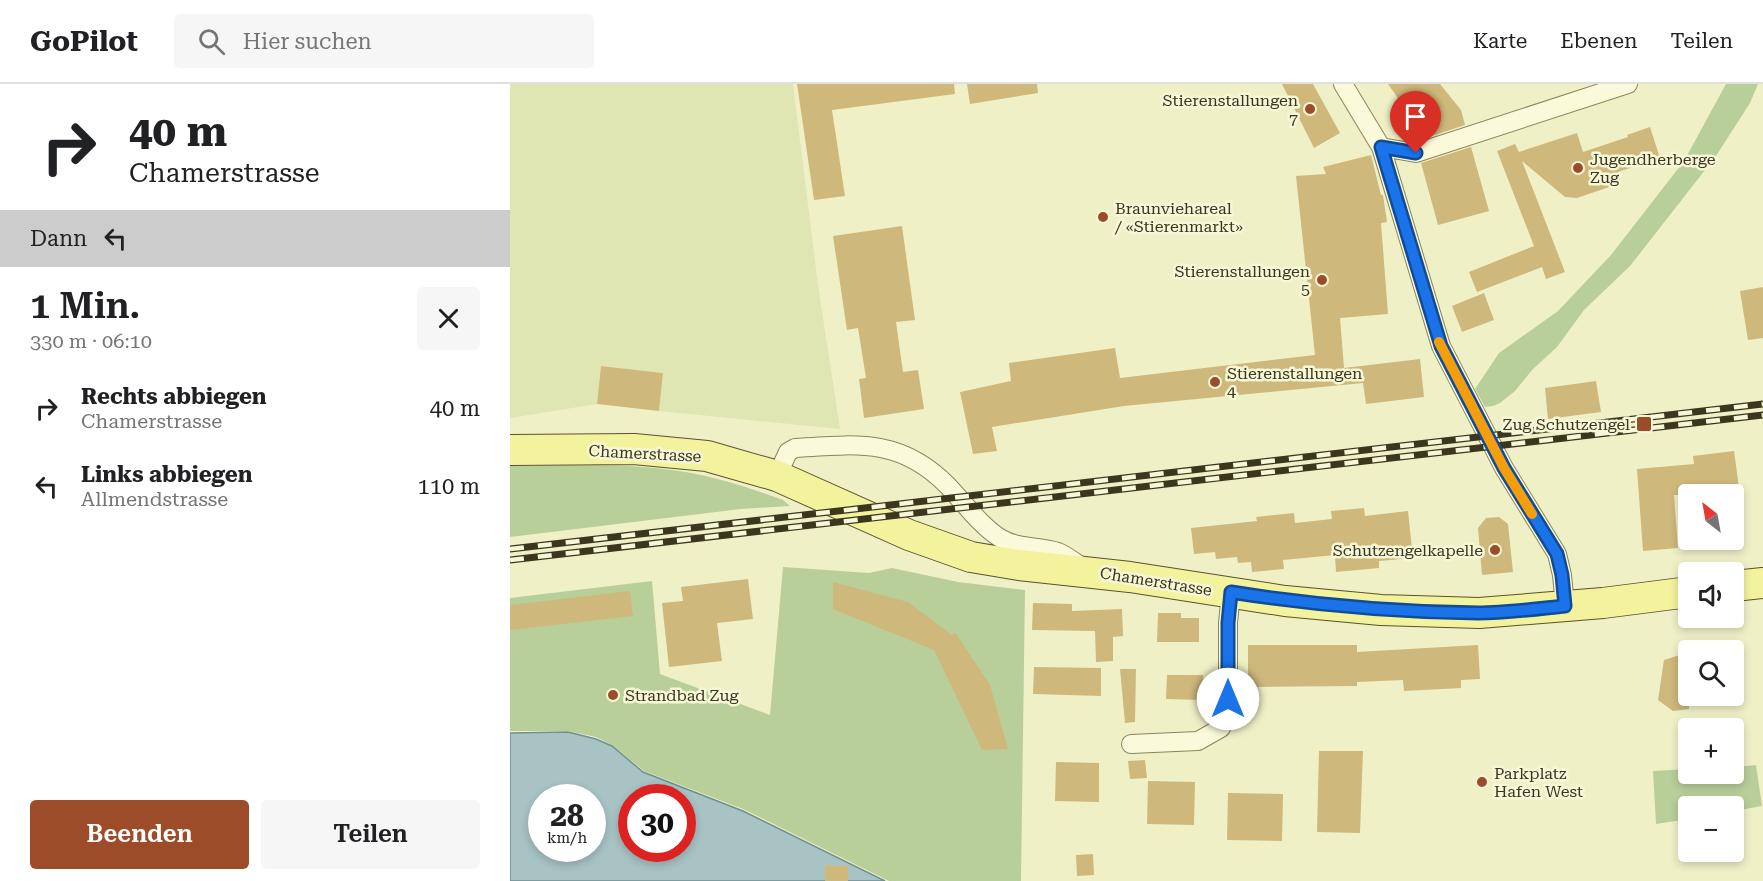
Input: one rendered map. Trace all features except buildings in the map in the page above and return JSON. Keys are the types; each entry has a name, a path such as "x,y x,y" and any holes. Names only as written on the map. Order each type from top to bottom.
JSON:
{"main road":[{"name":"Chamerstrasse","path":"510,450 634,449 695,454 777,476 902,532 971,556 1019,565 1089,571 1285,601 1381,610 1479,613 1678,593"},
{"path":"1744,585 1763,583"}],"street":[{"path":"1343,84 1381,147 1441,346 1504,468 1557,554 1565,606"},
{"path":"1381,147 1416,153 1628,84"},
{"name":"Chamerstrasse","path":"777,476 788,452 795,448 860,445 886,448 914,459 938,476 997,536 1009,543 1059,552 1089,571"},
{"path":"1131,744 1198,741 1221,728 1228,699 1228,623 1231,592"}],"green space":[{"path":"510,84 793,84 818,285 840,429 659,411 663,373 601,366 597,404 510,418"},
{"path":"1726,84 1758,84 1750,103 1716,156 1630,266 1584,310 1557,347 1532,370 1515,391 1500,403 1485,407 1475,389 1499,353 1558,311 1611,255 1684,161"},
{"path":"598,465 664,469 698,474 759,491 783,500 790,506 741,509 510,537 510,466"},
{"path":"783,567 869,573 892,568 958,582 1025,590 1021,881 889,881 743,809 696,791 696,784 678,784 644,771 612,745 596,737 568,731 510,731 510,598 652,581 660,674 770,715"},
{"path":"1756,765 1762,806 1744,809 1744,796 1678,796 1678,821 1656,824 1653,771 1678,770 1678,784 1744,784 1744,766"}],"water":[{"path":"568,732 596,739 612,746 643,772 674,784 618,784 618,862 696,862 696,793 743,811 885,881 510,881 510,733"}],"railway":[{"path":"510,549 1763,404"},
{"path":"510,560 1763,415"}],"slow traffic":[{"path":"1439,342 1504,468 1532,514"}],"place":[{"name":"Stierenstallungen 7","path":"1310,109"},
{"name":"Jugendherberge Zug","path":"1578,168"},
{"name":"Braunviehareal / «Stierenmarkt»","path":"1103,217"},
{"name":"Stierenstallungen 5","path":"1322,280"},
{"name":"Stierenstallungen 4","path":"1215,382"},
{"name":"Zug Schutzengel","path":"1644,424"},
{"name":"Schutzengelkapelle","path":"1495,550"},
{"name":"Strandbad Zug","path":"613,695"},
{"name":"Parkplatz Hafen West","path":"1482,782"}],"route":[{"path":"1228,699 1228,623 1231,592 1285,601 1381,610 1479,613 1565,606 1557,554 1504,468 1441,346 1381,147 1416,153"}]}
